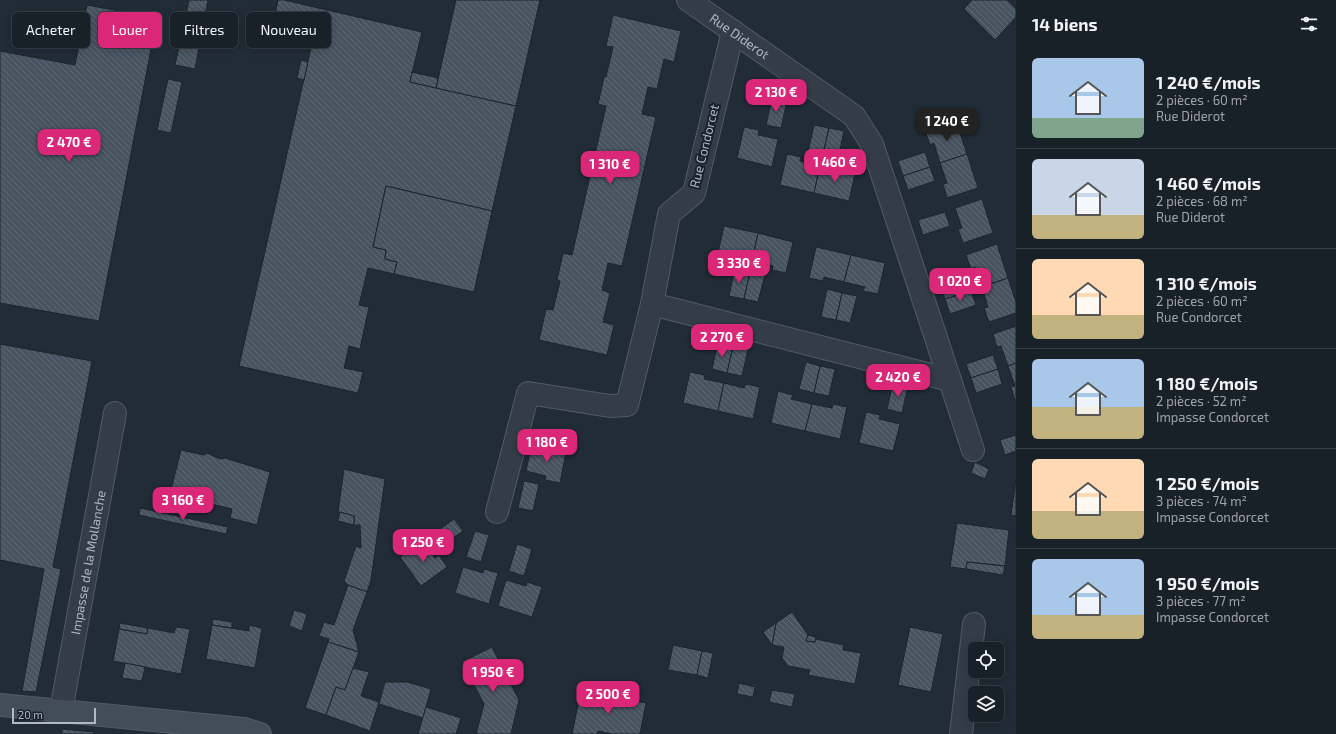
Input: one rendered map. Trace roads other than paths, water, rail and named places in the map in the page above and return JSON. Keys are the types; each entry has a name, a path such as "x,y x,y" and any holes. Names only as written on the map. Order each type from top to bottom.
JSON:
{"main road":[{"path":"0,705 244,729 260,734"}],"street":[{"name":"Rue Diderot","path":"688,0 854,116 872,144 973,450"},
{"name":"Rue Condorcet","path":"497,512 528,394 610,406 627,405 652,304 669,214 694,192 733,31"},
{"path":"652,304 950,380"},
{"name":"Impasse de la Mollanche","path":"61,711 115,413"},
{"path":"961,734 974,624"}]}
